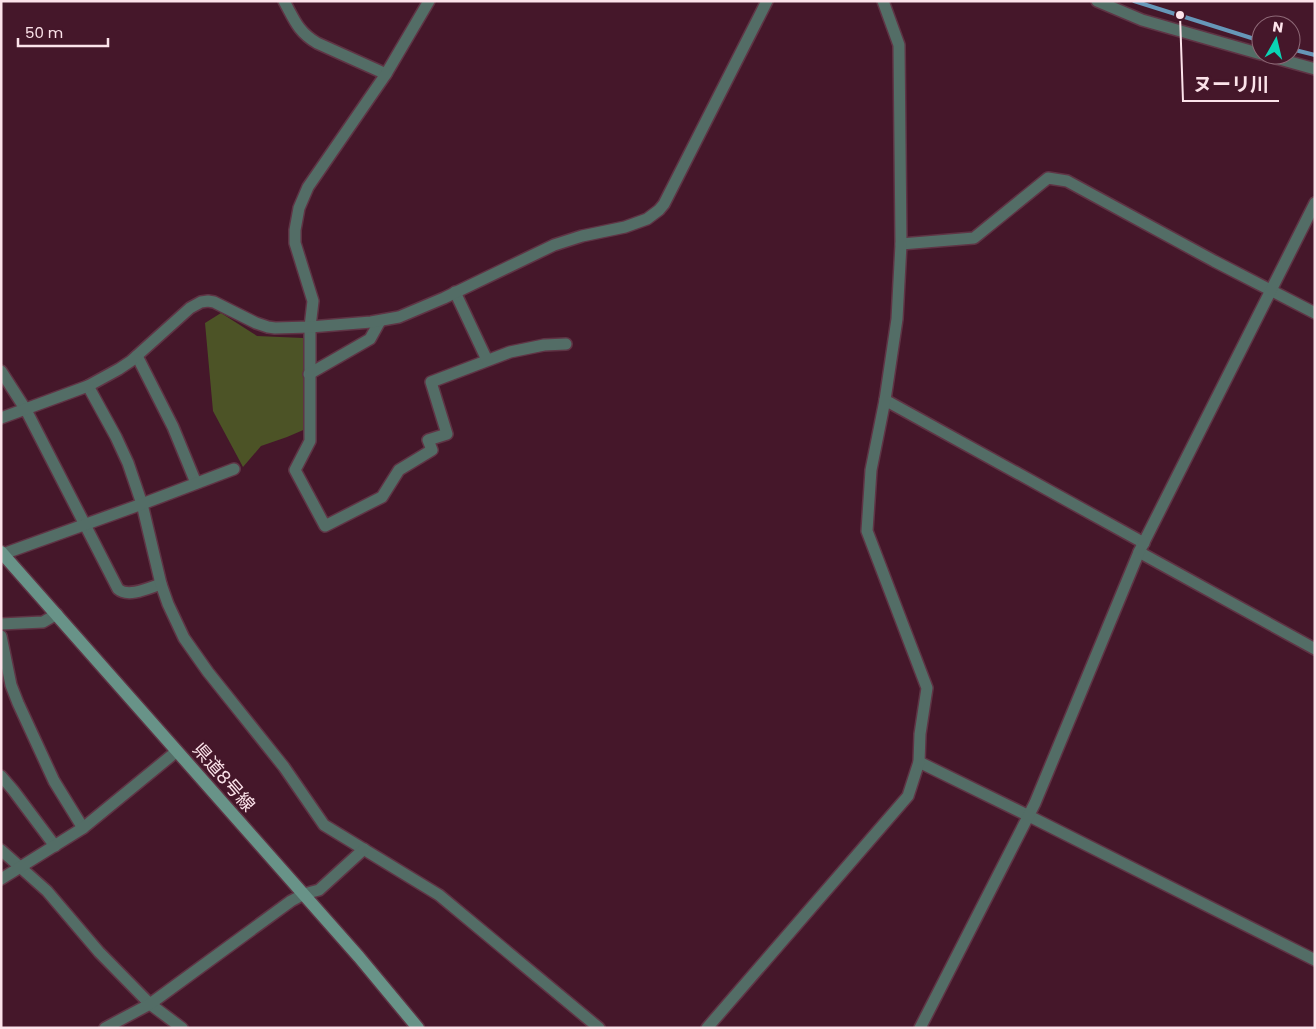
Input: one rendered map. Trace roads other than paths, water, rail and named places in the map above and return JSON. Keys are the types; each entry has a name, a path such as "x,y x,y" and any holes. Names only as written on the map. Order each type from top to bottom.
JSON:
{"main road":[{"name":"県道8号線","path":"2,553 304,894 418,1028"}],"street":[{"path":"284,1 299,28 309,39 386,74"},
{"path":"429,1 386,74 308,187 299,208 295,224 296,243 313,301 310,327 310,441 295,470 325,526 382,497 399,470 432,450 428,440 447,434 431,382 487,360 525,348 566,344"},
{"path":"1,418 88,386 120,369 185,312 193,306 204,302 218,304 268,327 310,327 399,317 554,245 647,219 659,210 668,196 767,1"},
{"path":"706,1028 908,796 920,762 920,734 927,688 866,531 871,470 885,400 897,319 901,244 899,45 883,1"},
{"path":"1097,1 1142,20 1251,51"},
{"path":"1301,65 1315,69"},
{"path":"901,244 974,238 1048,178 1067,180 1214,261 1315,313"},
{"path":"920,1028 1029,816 1141,548 1315,204"},
{"path":"455,292 487,360"},
{"path":"309,374 370,339 380,320"},
{"path":"137,356 173,427 196,483"},
{"path":"1,371 26,410 121,592 130,594 161,584"},
{"path":"88,386 122,449 142,504 161,584 184,638 208,672 284,767 324,825 439,895 599,1028"},
{"path":"885,400 1315,649"},
{"path":"2,553 142,504 234,469"},
{"path":"1,624 43,622 57,614"},
{"path":"1,636 11,685 18,703 54,780 83,828"},
{"path":"1,879 83,828 177,751"},
{"path":"920,762 1315,960"},
{"path":"1,776 55,846"},
{"path":"105,1028 150,1004 291,901 304,894 319,890 364,849"},
{"path":"1,850 47,891 99,952 150,1004 182,1028"}],"waterway":[{"path":"1134,1 1251,38"},
{"path":"1301,52 1315,55"}],"place":[{"name":"ヌーリ川","path":"1180,15"}]}
